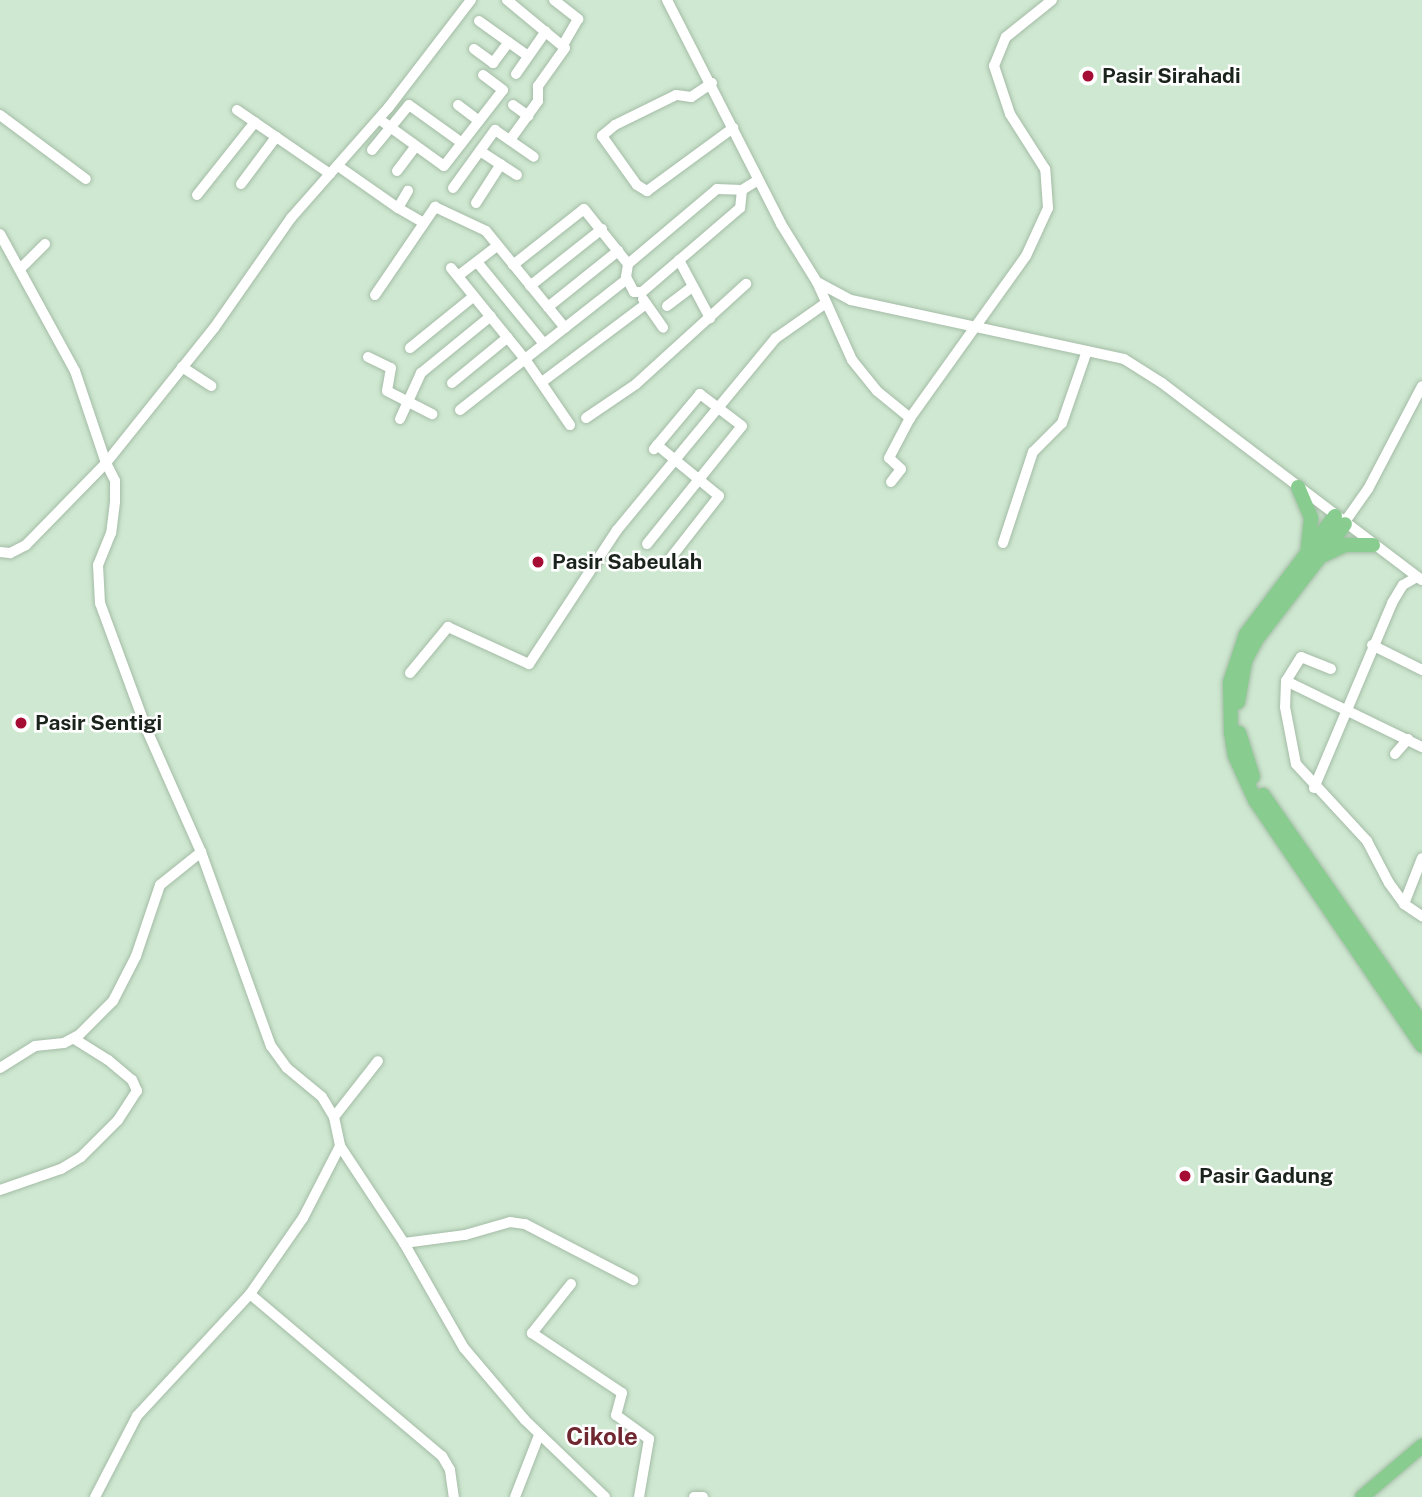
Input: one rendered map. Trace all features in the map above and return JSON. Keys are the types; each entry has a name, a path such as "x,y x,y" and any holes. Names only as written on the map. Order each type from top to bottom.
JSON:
{"highway":[{"path":"1298,487 1311,518 1314,553 1245,661 1239,685 1239,732 1263,795 1422,1024"},
{"path":"1342,521 1257,613 1236,657 1229,707 1235,756 1255,800 1422,1046"},
{"path":"1314,553 1345,545 1373,545"},
{"path":"1362,1497 1422,1446"}],"street":[{"path":"0,552 10,553 26,545 106,463 182,368 291,218 379,119 471,0"},
{"path":"507,0 563,45 565,51 538,86 540,98 510,140"},
{"path":"554,0 578,19 563,45"},
{"path":"667,0 712,83 758,180 817,282 852,360 877,391 910,418"},
{"path":"891,482 901,469 889,458 910,418 1026,256 1048,208 1045,169 1010,114 994,66 1006,37 1052,0"},
{"path":"479,21 528,56"},
{"path":"516,74 546,31"},
{"path":"474,49 493,63 509,42"},
{"path":"379,119 444,166 503,90 483,75"},
{"path":"712,83 691,97 676,95 615,125 602,136 637,185 647,191 733,128"},
{"path":"458,105 480,121"},
{"path":"513,105 528,116"},
{"path":"372,150 409,106 462,143"},
{"path":"237,110 330,174"},
{"path":"0,116 86,179"},
{"path":"197,195 255,122"},
{"path":"453,188 495,130 534,157"},
{"path":"241,184 276,137"},
{"path":"397,171 416,146"},
{"path":"480,151 517,175"},
{"path":"476,203 501,164"},
{"path":"338,166 424,223"},
{"path":"628,264 716,189 742,190 758,180"},
{"path":"638,293 740,208 742,190"},
{"path":"398,208 408,191"},
{"path":"375,295 435,207 480,227 565,328"},
{"path":"513,265 584,209 628,264 627,279 663,328"},
{"path":"530,286 602,229"},
{"path":"0,234 21,268 82,388 106,463 115,481 116,502 111,534 98,565 102,612 146,728 201,852 271,1046 287,1068 322,1097 334,1116 340,1146 404,1243 464,1348 539,1435 605,1497"},
{"path":"21,268 45,244"},
{"path":"496,246 477,262 455,272 525,359 570,425"},
{"path":"548,307 618,251"},
{"path":"679,260 710,318"},
{"path":"477,262 544,344"},
{"path":"460,410 627,279"},
{"path":"817,282 851,300 1124,359 1162,383 1419,579 1398,592 1372,645 1314,788"},
{"path":"586,418 636,384 746,284"},
{"path":"667,306 692,287"},
{"path":"410,348 474,296"},
{"path":"410,673 448,627 529,664 617,530 678,462 776,338 826,303"},
{"path":"542,382 646,304"},
{"path":"400,418 421,373 491,316"},
{"path":"452,383 508,337"},
{"path":"1003,543 1033,452 1062,423 1087,351"},
{"path":"368,356 390,367 385,389 432,414"},
{"path":"182,368 211,386"},
{"path":"1342,521 1368,489 1422,386"},
{"path":"647,544 699,479 742,426 700,394 656,447 678,462 699,479 719,496 669,560"},
{"path":"1372,645 1422,670"},
{"path":"1331,669 1301,657 1286,681 1293,756 1314,788 1367,841 1404,904 1422,916"},
{"path":"1286,681 1422,747"},
{"path":"1395,754 1408,739"},
{"path":"0,1068 35,1046 74,1038 113,1001 124,983 160,885 201,852"},
{"path":"1404,904 1422,858"},
{"path":"0,1190 61,1169 81,1157 118,1120 137,1091 132,1080 108,1060 74,1038"},
{"path":"334,1116 378,1061"},
{"path":"95,1497 137,1416 250,1294 303,1218 340,1146"},
{"path":"404,1243 466,1235 510,1223 525,1224 633,1280"},
{"path":"571,1284 532,1333 623,1395 616,1415 649,1439 639,1497"},
{"path":"250,1294 442,1456 450,1469 454,1497"},
{"path":"515,1497 539,1435"},
{"path":"694,1497 703,1497"}],"place":[{"name":"Pasir Sirahadi","path":"1088,76"},
{"name":"Pasir Sabeulah","path":"538,562"},
{"name":"Pasir Sentigi","path":"21,723"},
{"name":"Pasir Gadung","path":"1185,1176"}],"district":[{"name":"Cikole","path":"602,1437"}]}
